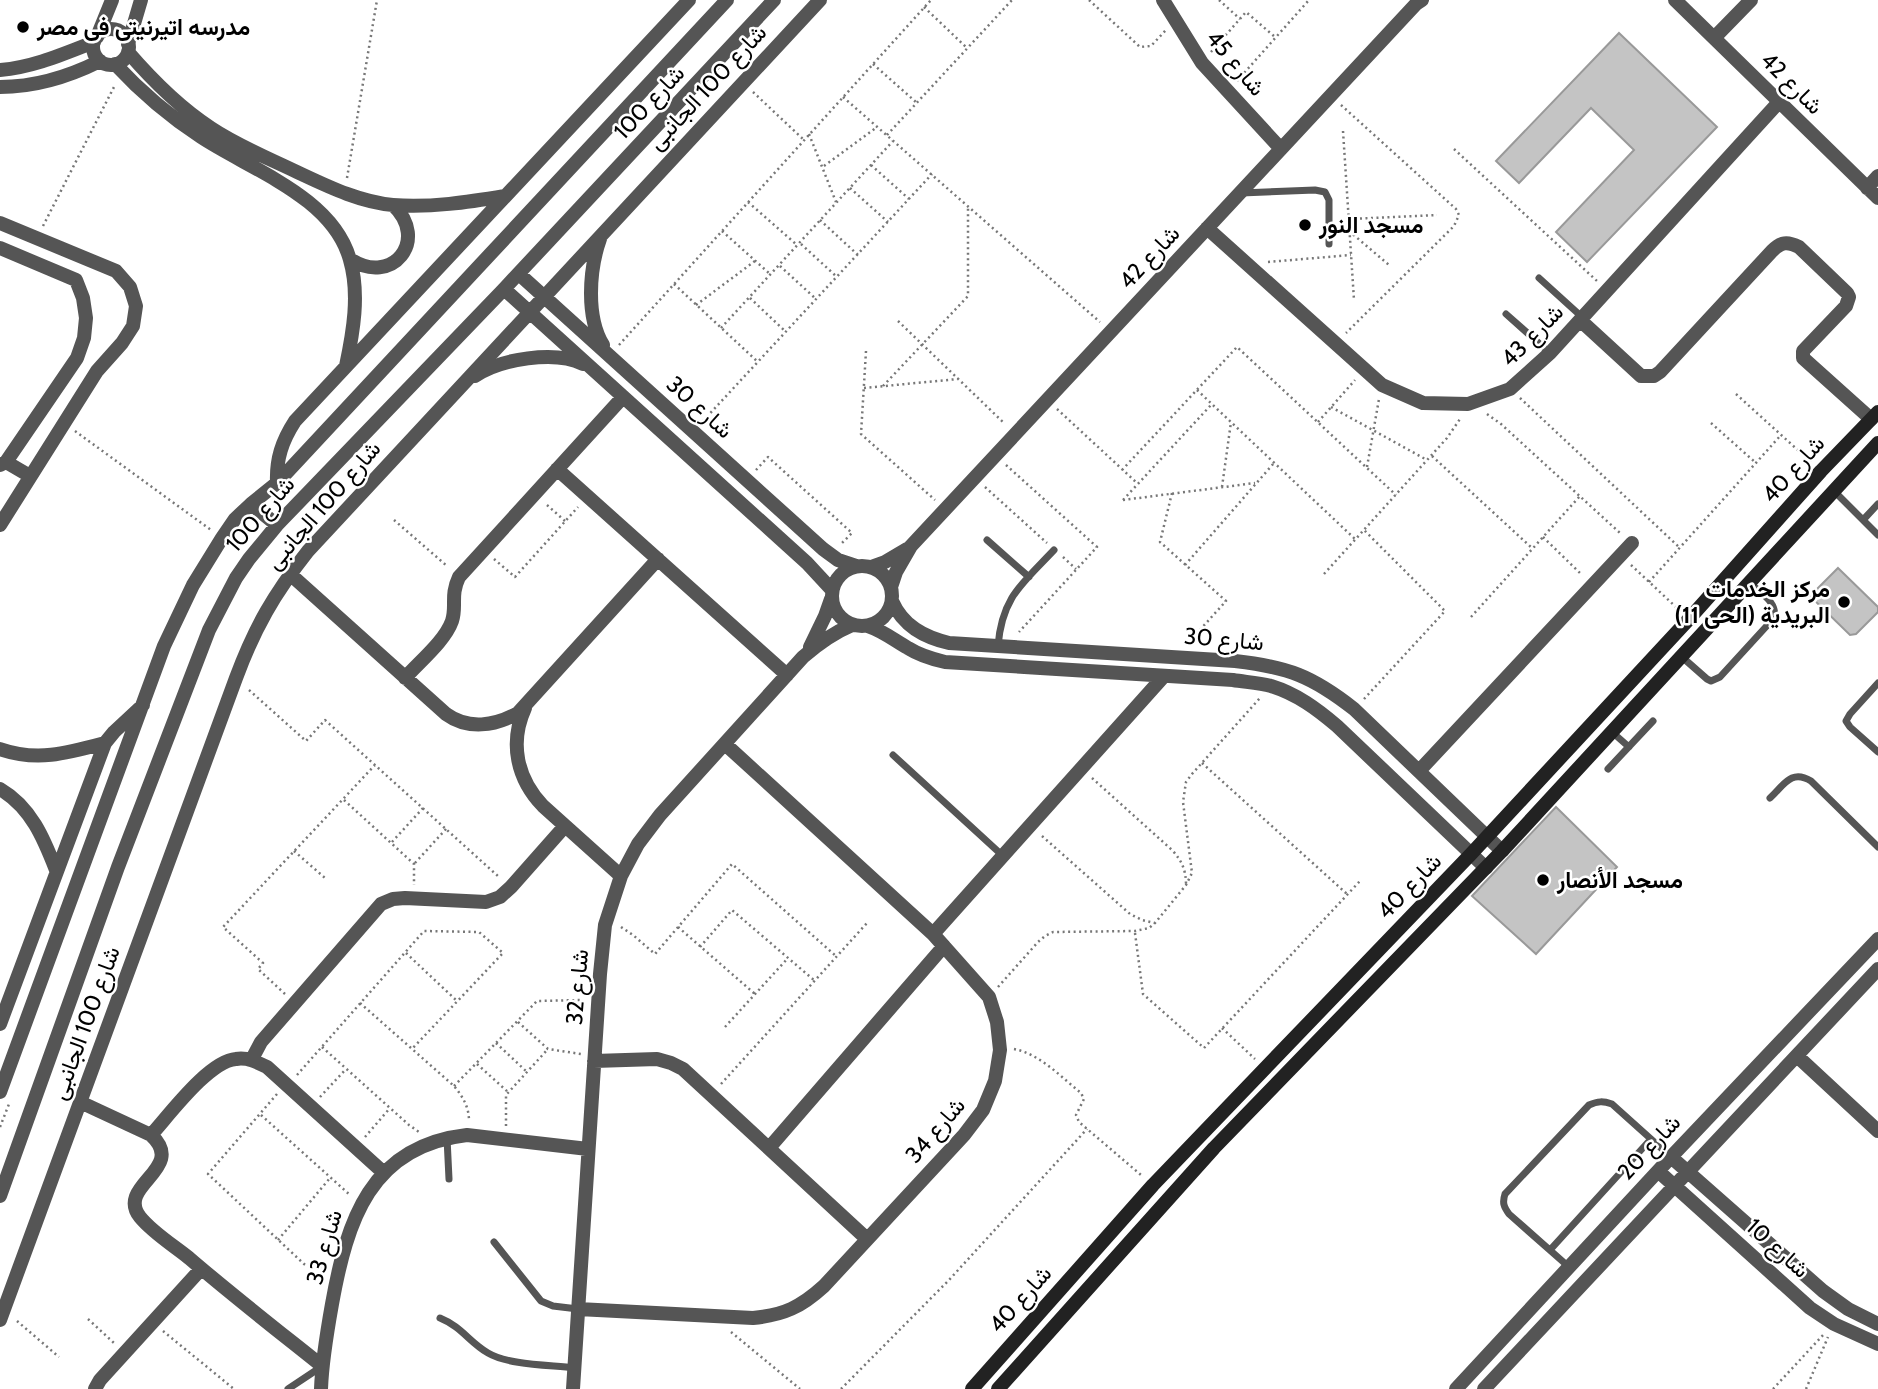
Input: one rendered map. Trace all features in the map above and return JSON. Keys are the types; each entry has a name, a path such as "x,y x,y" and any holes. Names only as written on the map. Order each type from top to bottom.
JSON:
{"street":[{"path":"112,0 95,40 94,53 178,121 233,149 355,196 393,205 460,203 505,196"},
{"path":"0,87 47,82 112,66 123,60 141,0"},
{"path":"277,483 281,445 295,421 689,0"},
{"name":"شارع 100","path":"0,1092 164,646 193,585 222,538 235,519 277,483 727,0"},
{"name":"شارع 100","path":"0,1196 118,867 209,631 236,579 277,525 519,274 774,0"},
{"name":"شارع 100 الجانبى","path":"2,1315 236,678 251,639 269,605 308,551 820,0"},
{"name":"شارع 45","path":"1163,0 1202,62 1281,149"},
{"name":"شارع 42","path":"892,594 896,572 911,546 1422,0"},
{"name":"شارع 42","path":"1675,0 1873,193"},
{"path":"1714,38 1751,0"},
{"path":"0,70 40,64 95,40 104,31 115,30 124,35 128,48 143,70 176,102 233,149 312,204 343,242 350,260 355,301 346,367"},
{"name":"شارع 43","path":"1207,228 1382,385 1423,403 1468,404 1510,389 1550,353 1779,102"},
{"path":"1873,193 1878,176"},
{"path":"350,260 360,266 382,268 401,255 409,234 407,223 393,205"},
{"path":"0,223 116,271 131,287 136,306 133,326 97,371 0,525"},
{"path":"602,234 593,267 592,312 601,342 610,355"},
{"path":"1581,319 1641,376 1654,376 1779,244 1790,242 1799,247 1849,297 1846,306 1803,351 1802,356 1874,416"},
{"path":"0,248 76,280"},
{"path":"30,476 3,463 77,358 84,338 86,318 83,298 76,280 84,258"},
{"name":"شارع 30","path":"519,274 831,555 864,567"},
{"name":"شارع 30","path":"504,289 807,563 831,595"},
{"path":"77,358 97,371"},
{"path":"465,382 480,372 515,361 565,358 590,367"},
{"path":"405,677 447,632 454,613 454,586 459,577 623,397"},
{"name":"شارع 40","path":"972,1389 1153,1185 1487,837 1874,416"},
{"name":"شارع 40","path":"998,1389 1214,1149 1502,851 1878,443"},
{"path":"557,469 787,675"},
{"path":"251,504 277,525"},
{"path":"1419,771 1632,543"},
{"name":"شارع 42","path":"864,567 885,562 911,546"},
{"path":"290,574 455,721 466,724 493,723 506,720 527,704 658,559"},
{"path":"864,567 884,574 892,594 884,618 868,626 852,625 837,613 831,595 844,571 864,567"},
{"name":"شارع 30","path":"892,594 905,622 918,632 949,643 1268,665 1299,674 1328,689 1354,709 1502,851"},
{"name":"شارع 32","path":"573,1389 605,925 621,876 638,845 660,815 803,657 816,638 831,595"},
{"name":"شارع 32","path":"803,657 826,638 852,625"},
{"name":"شارع 30","path":"868,626 926,657 945,662 1233,680 1271,686 1295,695 1317,709 1486,868"},
{"path":"933,934 1164,676"},
{"path":"0,1024 104,743 144,704"},
{"path":"527,704 517,740 518,762 531,794 621,876"},
{"path":"0,749 18,755 40,756 63,754 104,743"},
{"name":"شارع 34","path":"578,1309 753,1318 792,1310 809,1299 964,1135 983,1110 995,1081 1000,1050 997,1023 989,997 933,934 725,744"},
{"path":"0,789 24,809 37,827 56,870"},
{"path":"1441,825 1454,821 1457,808"},
{"path":"251,1059 261,1042 381,904 393,899 486,902 500,897 565,826"},
{"name":"شارع 20","path":"1455,1389 1878,939"},
{"path":"769,1148 944,946"},
{"name":"شارع 20","path":"1484,1389 1878,969"},
{"path":"1789,1034 1800,1052 1878,1131"},
{"path":"151,1135 218,1064 234,1058 251,1059 267,1067 384,1173"},
{"path":"594,1058 657,1059 683,1069 867,1239"},
{"path":"80,1102 151,1135 160,1143 163,1155 158,1167 141,1186 135,1200 138,1214 321,1366"},
{"name":"شارع 33","path":"321,1389 321,1366 339,1264 363,1200 384,1173 408,1154 440,1139 467,1135 588,1149"},
{"name":"شارع 10","path":"1671,1157 1823,1291 1848,1309 1878,1324"},
{"name":"شارع 10","path":"1658,1171 1810,1308 1834,1324 1878,1344"},
{"path":"95,1389 100,1380 201,1269"}],"lane":[{"path":"1240,193 1315,190 1325,192 1329,200 1329,244"},
{"path":"1539,278 1581,319"},
{"path":"1506,314 1550,353"},
{"path":"1833,490 1878,535"},
{"path":"1863,520 1878,504"},
{"path":"986,540 1029,577"},
{"path":"998,647 1000,626 1007,605 1019,587 1054,550"},
{"path":"1682,657 1707,679 1712,681 1720,677 1776,614 1773,604 1750,583"},
{"path":"1878,683 1846,721 1878,752"},
{"path":"1608,769 1654,721"},
{"path":"1612,732 1629,747"},
{"path":"893,755 1003,856"},
{"path":"1770,798 1792,777 1805,777 1878,847"},
{"path":"1569,1267 1504,1208 1505,1195 1589,1105 1596,1101 1612,1104 1671,1157"},
{"path":"440,1139 449,1179"},
{"path":"1550,1250 1651,1139"},
{"path":"494,1242 541,1301 553,1306 578,1309"},
{"path":"440,1318 456,1325 491,1355 512,1361 574,1368"},
{"path":"288,1389 321,1366"}],"path":[{"path":"355,196 347,172 377,0"},
{"path":"610,355 930,0"},
{"path":"887,135 1012,0"},
{"path":"1089,0 1140,47 1151,46 1175,20"},
{"path":"1219,0 1240,19"},
{"path":"1227,91 1308,0"},
{"path":"924,8 967,48"},
{"path":"1202,62 1246,12 1276,37"},
{"path":"873,64 917,103"},
{"path":"37,238 112,66"},
{"path":"743,83 804,140"},
{"path":"1331,95 1456,209 1459,215 1454,226 1336,344"},
{"path":"843,97 1111,331"},
{"path":"822,167 877,127"},
{"path":"1343,131 1354,300"},
{"path":"809,134 836,202"},
{"path":"721,328 893,141"},
{"path":"1454,149 1607,291"},
{"path":"871,164 909,199"},
{"path":"694,432 932,174"},
{"path":"850,188 888,222"},
{"path":"748,202 837,277"},
{"path":"883,386 968,296 968,206"},
{"path":"1349,219 1437,215"},
{"path":"820,220 858,255"},
{"path":"1349,230 1389,265"},
{"path":"722,231 770,274"},
{"path":"1247,264 1351,255"},
{"path":"696,305 755,261"},
{"path":"779,265 816,299"},
{"path":"674,284 758,362"},
{"path":"749,298 786,332"},
{"path":"898,321 1016,433"},
{"path":"1122,470 1237,347 1396,495"},
{"path":"866,351 861,434 945,509"},
{"path":"1318,422 1364,370"},
{"path":"864,388 958,379"},
{"path":"1367,467 1382,385"},
{"path":"1510,389 1680,548"},
{"path":"1197,390 1355,540"},
{"path":"1736,394 1821,471"},
{"path":"1047,400 1137,484"},
{"path":"1212,404 1123,500 1256,483"},
{"path":"1324,574 1432,455 1455,427 1468,404 1501,424 1632,543"},
{"path":"1331,407 1427,460"},
{"path":"1222,487 1231,422"},
{"path":"1711,422 1756,463"},
{"path":"63,423 222,538"},
{"path":"1649,582 1781,435"},
{"path":"1432,455 1533,549"},
{"path":"747,480 768,457 852,533 831,555"},
{"path":"1185,565 1274,463"},
{"path":"974,477 1077,570"},
{"path":"535,494 565,521"},
{"path":"1172,494 1160,542 1226,601 1175,658"},
{"path":"484,550 515,578 588,496"},
{"path":"1471,617 1580,496"},
{"path":"394,520 459,577"},
{"path":"1354,709 1445,611 1364,530"},
{"path":"1544,537 1593,585"},
{"path":"1621,555 1689,619"},
{"path":"236,678 306,741 325,720 511,887"},
{"path":"989,997 1038,942 1053,932 1135,932 1155,923 1186,885 1192,873 1184,792 1186,782 1271,686"},
{"path":"1202,763 1347,894"},
{"path":"295,1003 258,970 263,963 223,928 375,765"},
{"path":"1081,769 1172,850 1181,860 1186,872 1186,885"},
{"path":"343,800 414,864"},
{"path":"391,843 423,808"},
{"path":"1030,825 1130,914 1155,923"},
{"path":"413,899 414,864 446,829"},
{"path":"294,851 325,878"},
{"path":"605,925 625,929 655,954 732,864 837,957"},
{"path":"1135,932 1143,994 1204,1048 1360,881"},
{"path":"700,947 732,910 815,981"},
{"path":"711,1095 867,923"},
{"path":"678,927 755,994"},
{"path":"339,1264 317,1268 304,1264 208,1174 424,931 480,932 503,953 412,1049"},
{"path":"405,952 457,1001"},
{"path":"725,1027 788,958"},
{"path":"454,1086 537,1001 598,999"},
{"path":"360,1003 454,1086 465,1100 470,1117 467,1135"},
{"path":"517,1021 548,1049 594,1058"},
{"path":"1222,1028 1265,1069"},
{"path":"496,1043 527,1072"},
{"path":"321,1047 409,1125 440,1139"},
{"path":"506,1139 506,1095 548,1049"},
{"path":"1000,1050 1023,1051 1035,1056 1084,1095 1076,1115 1079,1122 1153,1185"},
{"path":"477,1063 508,1092"},
{"path":"312,1107 346,1069"},
{"path":"356,1147 390,1108"},
{"path":"260,1114 349,1195 363,1200"},
{"path":"841,1389 949,1280 1087,1129"},
{"path":"278,1240 331,1178"},
{"path":"2,1315 59,1357"},
{"path":"88,1319 125,1352"},
{"path":"153,1322 234,1389"},
{"path":"1773,1389 1834,1324"},
{"path":"1807,1389 1834,1324"},
{"path":"732,1332 800,1389"}],"building":[{"path":"1619,33 1717,127 1587,262 1556,232 1634,150 1591,108 1519,183 1496,161"},
{"name":"مركز الخدمات البريدية (الحى 11)","path":"1838,568 1878,607 1878,612 1856,634 1850,635 1810,596"},
{"name":"مسجد الأنصار","path":"1556,807 1617,867 1536,954 1472,896"}],"place":[{"name":"مدرسه اتيرنيتى فى مصر","path":"23,27"},
{"name":"مسجد النور","path":"1305,225"},
{"name":"مركز الخدمات البريدية (الحى 11)","path":"1844,602"},
{"name":"مسجد الأنصار","path":"1543,880"}]}
